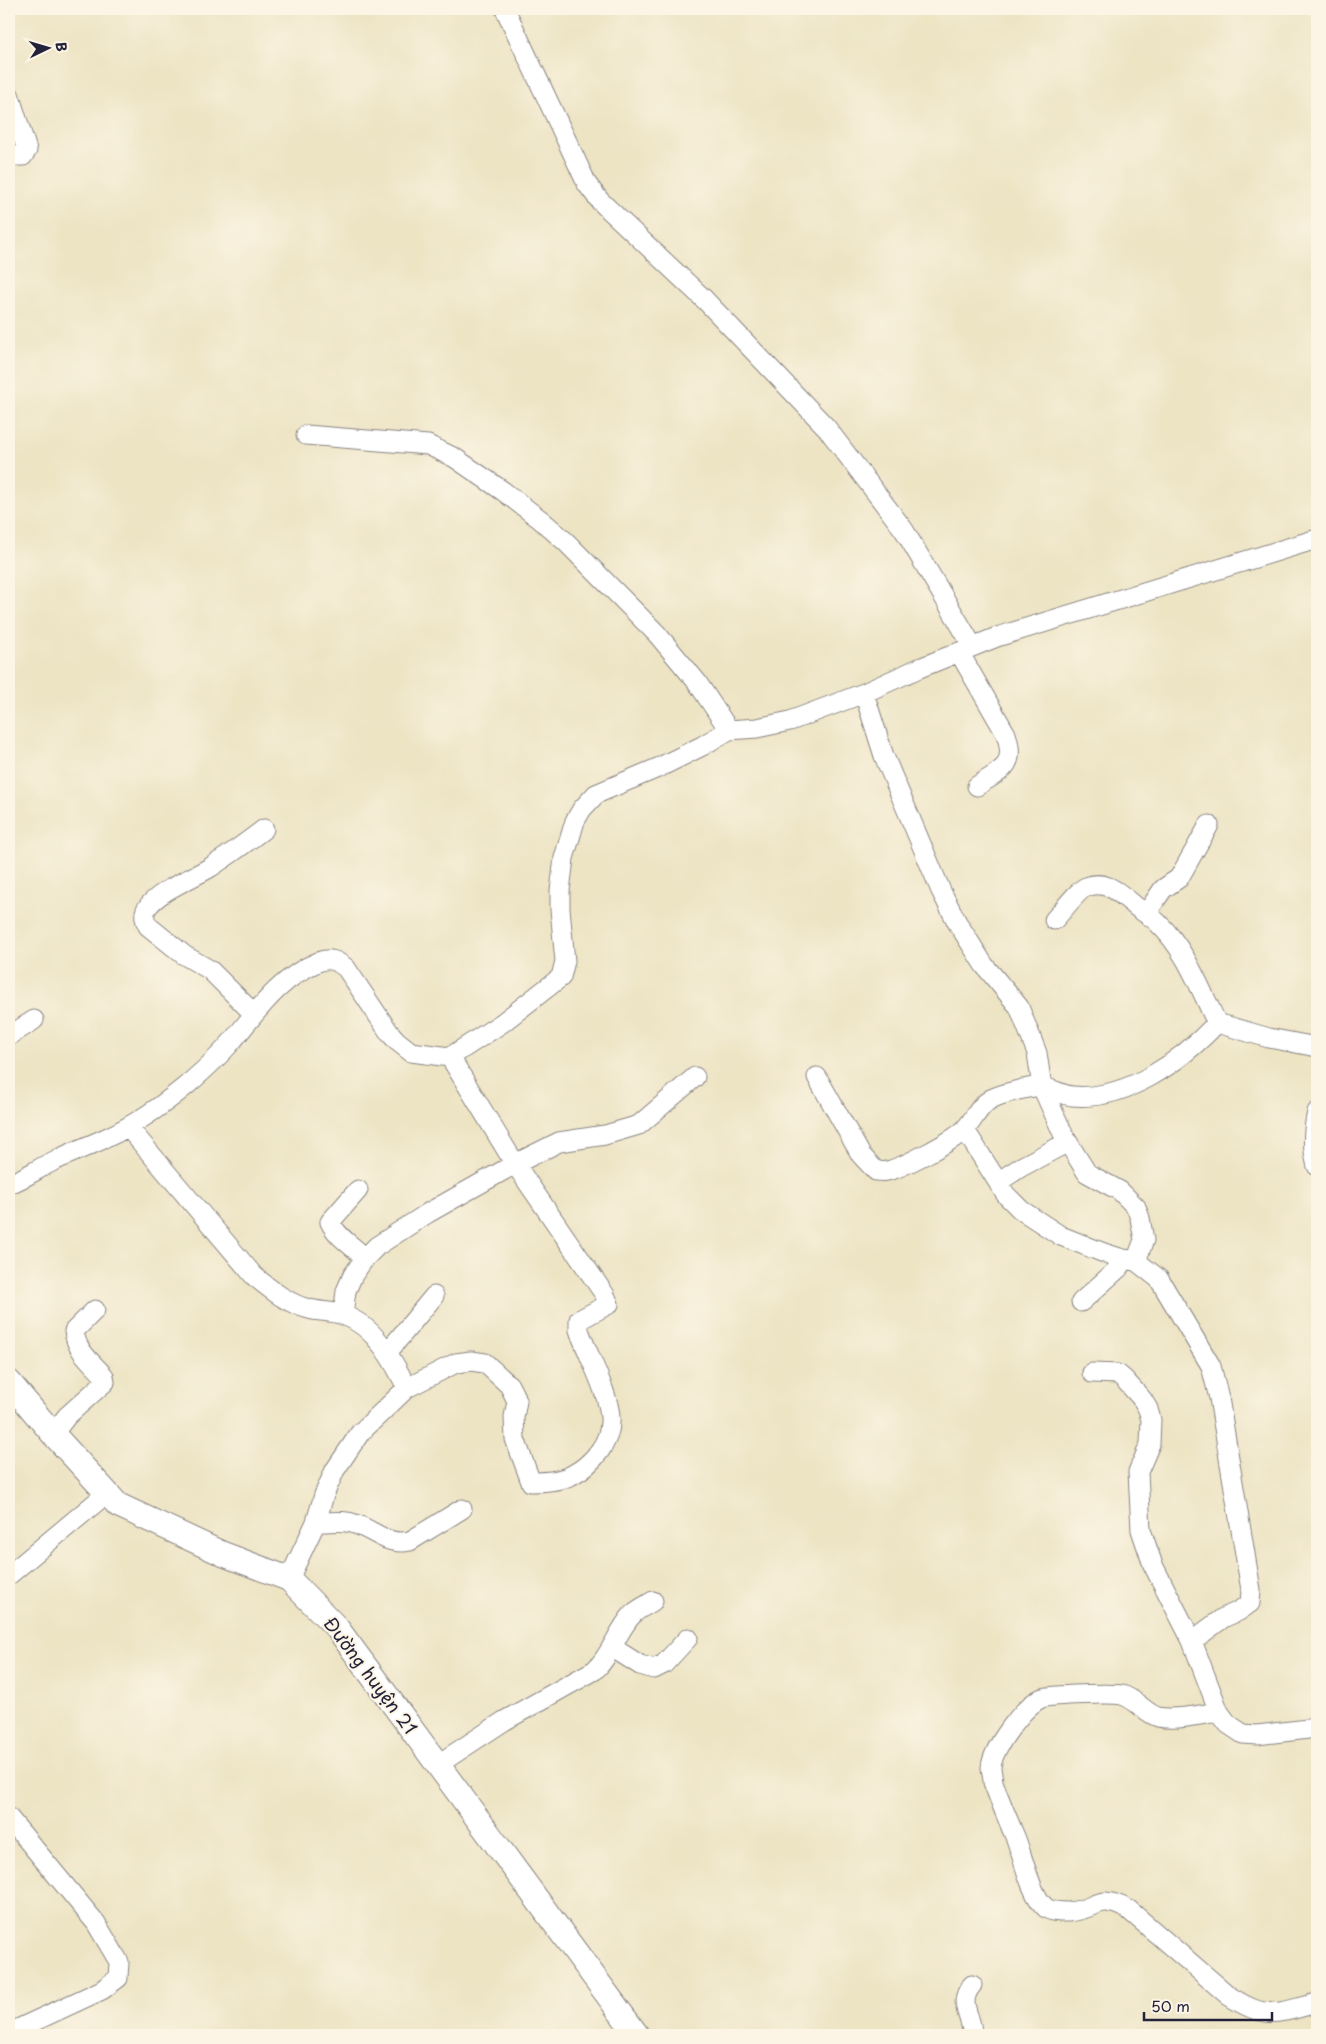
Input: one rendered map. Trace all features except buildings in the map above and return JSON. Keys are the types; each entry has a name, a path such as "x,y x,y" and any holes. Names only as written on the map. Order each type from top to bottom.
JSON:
{"street":[{"path":"505,9 587,184 600,200 730,325 826,427 904,530 966,649 1011,748 1005,768 977,786"},
{"path":"9,94 27,150 23,156 9,156"},
{"path":"306,435 428,445 455,458 503,491 566,542 656,634 697,682 729,730"},
{"path":"9,1184 54,1160 128,1126 187,1085 232,1042 253,1013 280,985 308,967 328,959 336,961 346,968 389,1032 405,1048 418,1054 450,1057 502,1023 561,977 565,961 560,909 564,858 575,821 588,801 604,790 660,767 729,730 773,726 864,693 966,649 1317,539"},
{"path":"864,693 884,756 941,891 957,922 984,965 1019,1007 1037,1053 1042,1087 1048,1104 1068,1142 1087,1172 1120,1191 1136,1207 1143,1228 1144,1240 1130,1260 1081,1302"},
{"path":"1146,914 1163,889 1179,878 1209,825"},
{"path":"253,1013 210,970 184,955 148,926 145,913 146,908 155,900 211,867 264,829"},
{"path":"1054,920 1085,887 1110,886 1121,892 1158,923 1186,961 1217,1024 1269,1038 1317,1047"},
{"path":"9,1036 34,1020"},
{"path":"817,1076 861,1155 876,1171 886,1172 939,1146 965,1130 983,1105 991,1099 1042,1087 1071,1096 1094,1096 1112,1092 1148,1078 1181,1056 1217,1024"},
{"path":"289,1579 316,1522 324,1495 335,1470 360,1433 407,1388 456,1363 471,1361 485,1363 509,1385 517,1401 514,1417 515,1438 522,1462 531,1482 544,1482 572,1476 599,1453 607,1438 610,1417 606,1398 579,1330 579,1320 609,1304 605,1295 515,1164 450,1057"},
{"path":"343,1315 346,1291 353,1275 365,1258 377,1246 428,1213 515,1164 559,1142 605,1135 638,1125 695,1077"},
{"path":"1317,1112 1314,1124 1314,1156 1317,1166"},
{"path":"128,1126 254,1276 271,1290 308,1309 343,1315 371,1334 387,1353 407,1388"},
{"path":"965,1130 998,1182 1021,1210 1061,1236 1130,1260 1158,1279 1212,1366 1251,1590 1250,1603 1239,1611 1223,1618 1192,1641"},
{"path":"998,1182 1021,1167 1068,1142"},
{"path":"358,1190 330,1222 334,1232 365,1258"},
{"path":"387,1353 434,1296"},
{"path":"53,1434 67,1416 104,1382 104,1376 88,1361 75,1340 74,1331 95,1310"},
{"path":"1092,1373 1118,1374 1134,1388 1148,1409 1151,1427 1150,1444 1138,1472 1141,1530 1153,1565 1192,1641 1219,1712 1228,1724 1243,1734 1317,1728"},
{"name":"Đường huyện 21","path":"9,1382 106,1494 118,1505 223,1554 289,1579 337,1628 637,2035"},
{"path":"9,1575 106,1494"},
{"path":"316,1522 342,1521 355,1523 386,1540 401,1543 410,1541 462,1508"},
{"path":"437,1764 518,1712 594,1670 604,1661 621,1630 634,1613 654,1601"},
{"path":"612,1648 640,1665 654,1669 664,1664 688,1638"},
{"path":"1219,1712 1159,1717 1122,1695 1060,1695 1043,1698 1024,1710 1011,1726 991,1767 993,1782 1032,1884 1040,1901 1047,1909 1055,1912 1070,1912 1103,1901 1116,1903 1130,1910 1230,1996 1245,2006 1260,2012 1274,2014 1317,2002"},
{"path":"9,1818 96,1923 119,1962 120,1970 118,1978 102,1990 9,2033"},
{"path":"972,1985 966,1992 966,2007 967,2016 972,2026 972,2035"}]}
